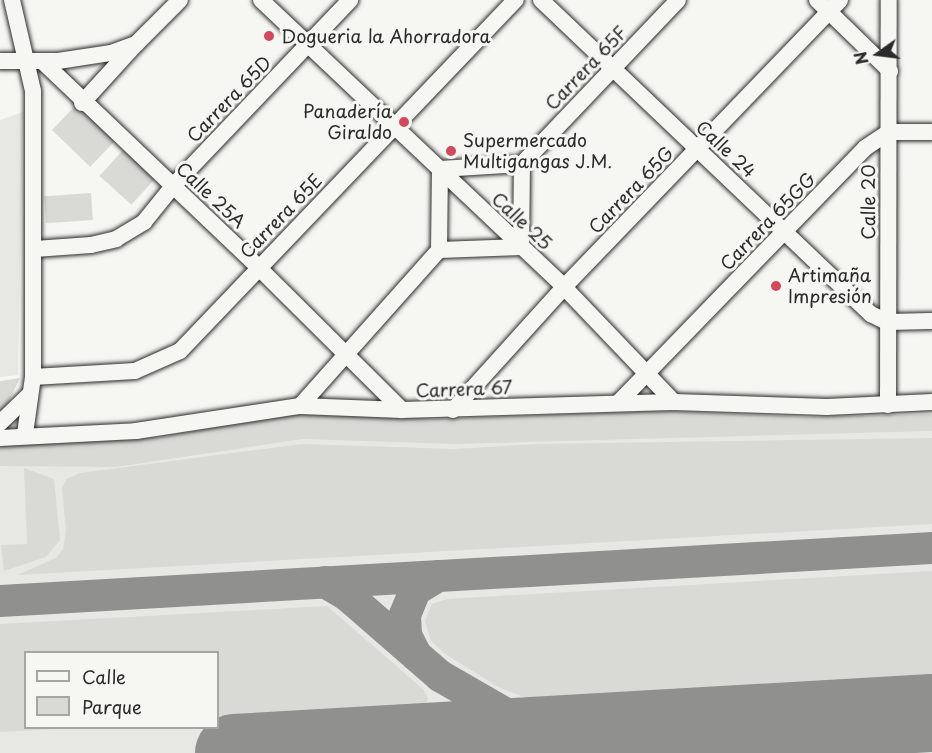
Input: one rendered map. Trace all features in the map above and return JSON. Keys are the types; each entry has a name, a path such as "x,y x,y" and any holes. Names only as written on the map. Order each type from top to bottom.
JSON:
{"street":[{"path":"12,0 35,61 33,91 33,377 25,434"},
{"path":"82,102 180,0"},
{"name":"Calle 25","path":"261,0 564,287 674,402"},
{"name":"Carrera 65D","path":"34,249 91,245 116,239 144,222 173,186 350,0"},
{"name":"Carrera 65E","path":"33,377 135,371 164,361 198,335 258,267 516,0"},
{"name":"Calle 24","path":"541,0 841,288 871,314 887,322"},
{"name":"Carrera 65F","path":"522,164 678,0"},
{"name":"Calle 20","path":"888,405 889,0"},
{"path":"829,4 890,71"},
{"name":"Carrera 65G","path":"453,410 564,287 697,149 829,4"},
{"path":"0,61 94,57 136,44"},
{"name":"Calle 25A","path":"35,61 173,186 346,352 402,410"},
{"path":"889,132 932,132"},
{"name":"Carrera 65GG","path":"649,374 865,148 889,132"},
{"path":"300,406 439,250 440,169 522,164 521,247 439,250"},
{"path":"887,322 932,321"},
{"path":"618,404 649,374"},
{"path":"0,423 29,395"},
{"name":"Carrera 67","path":"0,438 25,434 136,431 300,406 453,410 674,402 888,405 932,402"}],"shaded area":[{"path":"23,112 18,375 0,377 0,120"},
{"path":"932,422 932,753 0,753 0,456 265,426"}],"green space":[{"path":"77,104 115,141 90,167 52,130"},
{"path":"123,150 155,179 132,205 100,176"},
{"path":"91,193 93,220 46,223 44,196"},
{"path":"20,378 8,403 0,412 0,381"},
{"path":"667,411 806,417 932,414 932,431 454,444 303,439 116,467 0,466 0,447 13,444 162,437 274,416 314,413 433,419"},
{"path":"932,438 932,524 17,575 56,558 63,549 66,530 62,489 66,479 80,473 302,444 454,449 539,444"},
{"path":"24,468 54,479 60,540 46,557 4,571 1,545 27,544"},
{"path":"932,571 932,676 532,700 498,687 444,653 431,641 425,621 432,604 447,599"},
{"path":"327,606 424,690 428,699 425,704 219,719 219,651 24,651 24,729 57,729 0,732 0,624"}],"taxiway":[{"path":"0,601 932,548"},
{"path":"416,655 406,635 405,615 415,590 438,576"},
{"path":"325,582 348,596 440,676 543,735"}],"runway":[{"path":"234,753 932,713"}],"place":[{"name":"Dogueria la Ahorradora","path":"269,36"},
{"name":"Panadería Giraldo","path":"404,122"},
{"name":"Supermercado Multigangas J.M.","path":"451,151"},
{"name":"Artimaña Impresión","path":"776,286"}]}
